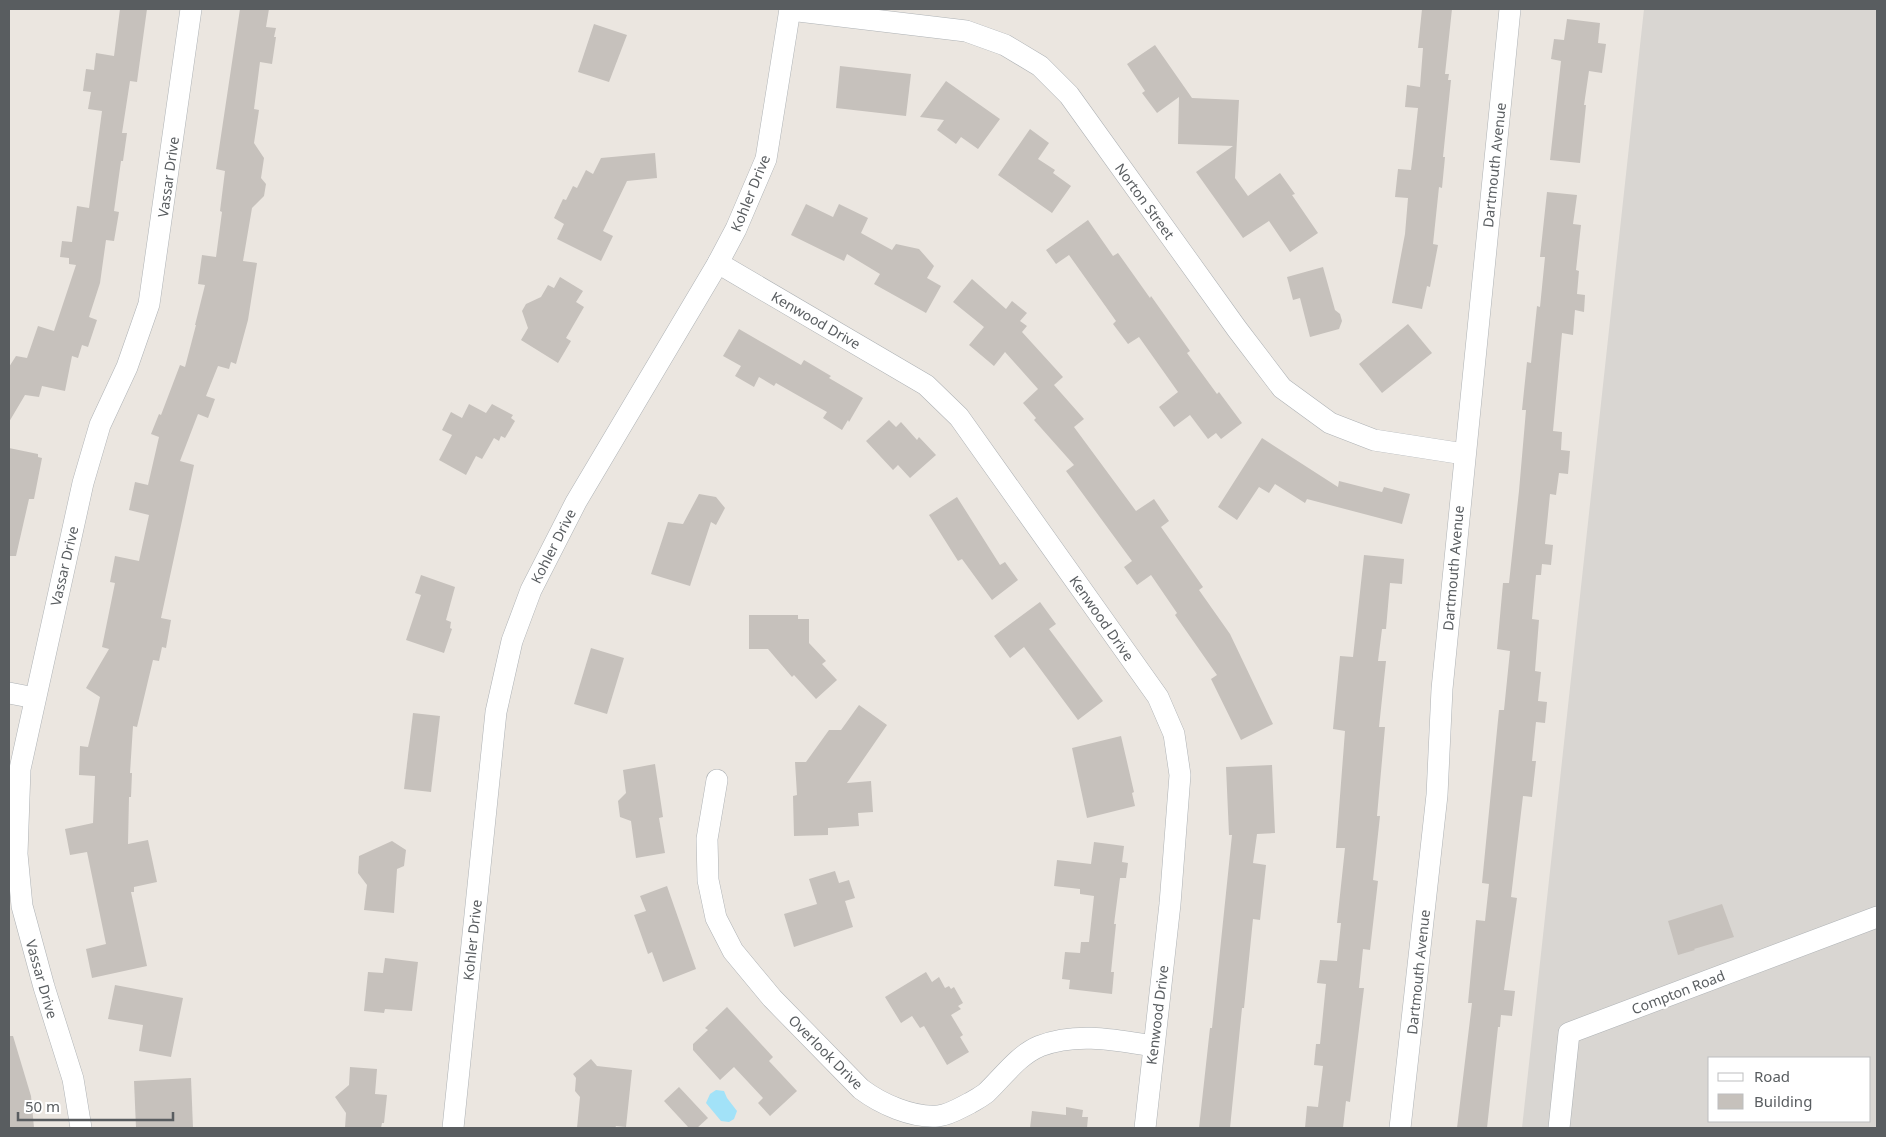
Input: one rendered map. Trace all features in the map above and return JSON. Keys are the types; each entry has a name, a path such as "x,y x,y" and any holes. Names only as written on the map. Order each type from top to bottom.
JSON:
{"street":[{"name":"Vassar Drive","path":"81,1128 73,1079 44,987 22,906 17,854 20,769 82,483 100,425 127,367 150,304 191,9"},
{"name":"Norton Street","path":"790,9 966,31 1005,45 1040,66 1069,96 1236,329 1282,388 1330,423 1374,440 1464,454"},
{"name":"Kohler Drive","path":"453,1128 496,712 512,641 531,590 576,502 718,263 736,229 766,159 790,9"},
{"name":"Dartmouth Avenue","path":"1400,1128 1438,795 1442,689 1510,9"},
{"name":"Kenwood Drive","path":"718,263 926,385 959,417 1158,697 1174,734 1180,775 1170,904 1145,1128"},
{"path":"9,693 35,698"},
{"name":"Overlook Drive","path":"717,780 707,839 708,880 716,918 733,951 772,998 861,1089 874,1099 905,1112 938,1116 955,1111 985,1094 1013,1064 1039,1046 1069,1038 1102,1038 1153,1046"},
{"name":"Compton Road","path":"1559,1128 1569,1033 1877,917"}],"shaded area":[{"path":"1644,9 1877,9 1877,1128 1522,1128"}],"water":[{"path":"716,1090 724,1091 737,1111 734,1119 729,1122 721,1121 706,1103 710,1094"}],"building":[{"path":"120,9 147,9 137,82 130,81 122,133 127,133 114,211 119,212 114,241 106,240 100,283 89,317 97,320 88,347 82,345 78,358 72,356 65,391 42,386 39,397 25,395 9,422 9,367 16,356 27,358 38,326 54,331 76,265 69,264 69,258 60,257 62,241 72,242 77,206 89,208 102,111 88,109 91,92 83,91 86,69 94,70 96,53 114,56"},
{"path":"240,9 269,9 266,27 276,28 272,64 260,62 254,109 259,110 254,143 264,158 261,178 266,184 264,196 252,208 243,261 257,263 248,320 236,364 231,362 229,369 218,366 206,396 215,399 208,418 198,414 180,461 194,465 161,618 171,620 166,648 162,647 159,661 153,660 137,727 133,726 128,844 148,840 157,882 134,887 134,892 131,892 147,966 92,978 86,949 106,944 87,852 70,855 65,829 93,823 95,776 79,775 80,746 88,747 100,697 86,688 109,649 102,647 115,583 110,582 115,556 139,561 149,515 129,510 135,482 148,485 159,437 151,434 159,414 161,415 180,365 185,367 205,285 198,284 202,255 216,257 225,171 216,169"},
{"path":"1422,9 1452,9 1445,74 1449,74 1448,80 1451,80 1443,157 1445,157 1442,188 1439,187 1433,244 1438,245 1430,287 1427,286 1422,309 1392,303 1405,234 1408,198 1395,197 1398,169 1411,170 1418,108 1405,107 1407,85 1420,87 1423,48 1418,48"},
{"path":"1567,19 1600,23 1598,43 1606,44 1602,73 1589,71 1584,105 1586,105 1580,163 1550,160 1561,61 1551,59 1554,39 1564,40"},
{"path":"594,24 627,35 609,82 578,72"},
{"path":"1155,45 1192,98 1239,100 1235,178 1248,196 1280,173 1295,194 1292,195 1318,233 1290,252 1269,221 1243,238 1196,172 1233,146 1178,144 1179,97 1157,113 1142,93 1145,91 1127,64"},
{"path":"840,66 911,74 906,116 836,108"},
{"path":"946,81 1000,119 978,149 961,137 956,144 937,130 944,120 920,117"},
{"path":"1030,129 1049,143 1038,159 1055,170 1053,173 1071,186 1052,213 998,175"},
{"path":"655,153 657,178 627,181 603,231 613,236 601,261 557,239 564,224 554,218 563,199 566,200 573,186 577,188 586,170 593,174 601,158"},
{"path":"1547,192 1577,195 1573,224 1581,225 1576,270 1579,271 1577,294 1585,295 1584,312 1575,310 1573,335 1562,333 1553,431 1562,432 1561,450 1570,451 1568,474 1559,473 1556,495 1550,494 1545,544 1553,545 1551,565 1542,564 1541,575 1536,575 1532,619 1539,620 1535,671 1541,672 1538,701 1547,702 1545,723 1536,722 1532,761 1536,761 1532,797 1523,796 1511,897 1517,898 1504,990 1515,991 1512,1016 1501,1015 1500,1027 1498,1027 1487,1128 1457,1128 1472,1003 1468,1003 1476,920 1485,921 1489,884 1482,883 1499,710 1504,710 1510,651 1497,649 1503,583 1509,583 1519,491 1526,410 1522,410 1527,362 1531,363 1537,306 1540,307 1545,257 1540,257"},
{"path":"806,204 833,217 839,204 868,218 861,233 892,250 896,244 919,249 934,266 927,278 941,286 926,313 874,284 880,274 847,254 844,261 791,235"},
{"path":"1088,220 1113,256 1118,253 1150,298 1151,296 1190,351 1187,353 1217,394 1219,392 1242,423 1221,439 1216,433 1208,439 1190,415 1174,427 1159,407 1178,392 1139,337 1128,344 1113,324 1116,321 1069,255 1056,264 1046,250"},
{"path":"1323,267 1335,310 1340,314 1342,321 1339,329 1310,337 1300,298 1293,300 1287,277"},
{"path":"560,277 583,291 576,302 584,307 566,338 571,341 558,363 521,340 528,328 522,311 526,304 541,297 548,285 554,288"},
{"path":"972,279 1006,309 1012,301 1027,313 1020,321 1027,326 1022,332 1063,377 1054,385 1084,419 1074,427 1136,511 1154,499 1169,521 1161,527 1203,587 1199,590 1230,634 1273,724 1241,740 1211,679 1217,675 1175,615 1177,613 1151,575 1137,585 1124,567 1132,561 1066,471 1074,465 1034,420 1036,418 1023,403 1038,389 1005,352 994,366 969,345 984,327 953,302"},
{"path":"1408,324 1432,353 1382,393 1359,364"},
{"path":"739,329 801,365 804,360 831,376 829,378 863,398 842,430 823,418 827,412 776,383 774,386 759,377 754,387 735,376 741,366 723,356"},
{"path":"469,404 486,413 492,404 513,415 511,418 515,421 505,438 501,436 499,441 494,438 482,459 476,456 466,475 439,460 452,435 442,430 451,412 462,418"},
{"path":"889,420 896,427 901,422 917,440 919,437 936,455 910,478 898,465 893,470 866,441"},
{"path":"1262,438 1338,487 1339,481 1382,492 1384,487 1410,494 1402,524 1307,499 1305,503 1275,484 1269,493 1259,487 1237,520 1218,507"},
{"path":"9,448 38,454 38,457 42,458 34,499 29,499 16,556 9,556"},
{"path":"699,494 716,497 725,508 716,525 711,522 690,586 651,574 668,522 683,524"},
{"path":"957,497 1000,565 1005,562 1018,580 992,600 962,559 958,561 929,515"},
{"path":"1364,555 1404,559 1402,584 1390,583 1386,629 1382,629 1378,661 1386,661 1379,727 1385,727 1377,816 1380,816 1373,880 1378,881 1370,950 1363,949 1359,988 1364,988 1350,1102 1346,1101 1343,1128 1305,1128 1307,1106 1318,1107 1323,1066 1314,1065 1316,1044 1320,1044 1326,984 1317,983 1320,960 1337,961 1341,923 1337,923 1345,848 1336,848 1345,731 1333,729 1340,656 1353,657"},
{"path":"421,575 455,587 446,620 451,622 450,628 452,629 444,653 406,640 421,595 415,593"},
{"path":"1040,602 1056,624 1049,629 1103,701 1078,720 1024,647 1010,658 994,636"},
{"path":"749,615 798,615 798,619 809,619 809,643 826,661 822,664 837,680 816,699 794,675 792,677 768,649 749,649"},
{"path":"591,648 624,658 607,714 574,704"},
{"path":"859,705 887,725 847,783 871,781 873,812 858,813 859,826 828,828 828,835 794,836 793,796 797,795 795,762 806,762 829,730 841,730"},
{"path":"413,713 440,716 431,792 404,789"},
{"path":"1121,736 1134,792 1132,793 1135,806 1087,818 1072,748"},
{"path":"655,764 663,817 659,818 665,853 636,858 631,821 620,817 618,801 626,793 623,770"},
{"path":"1272,765 1275,833 1257,834 1253,863 1266,865 1260,920 1253,919 1230,1128 1199,1128 1210,1028 1212,1028 1232,835 1229,835 1226,767"},
{"path":"392,841 406,850 404,866 397,869 394,913 364,910 367,885 358,873 359,856"},
{"path":"1094,842 1124,846 1122,862 1128,863 1126,878 1120,878 1114,924 1116,924 1111,972 1114,972 1112,994 1069,989 1070,980 1062,979 1065,952 1080,953 1081,942 1089,942 1094,896 1080,894 1080,889 1054,886 1057,860 1091,864"},
{"path":"835,871 839,883 849,880 855,898 845,901 853,927 794,947 784,914 817,904 809,879"},
{"path":"667,886 696,969 663,982 652,952 648,954 634,915 646,911 640,896"},
{"path":"1722,904 1734,937 1678,955 1668,921"},
{"path":"385,958 418,962 412,1011 385,1009 384,1013 364,1011 368,972 383,973"},
{"path":"926,972 932,982 939,977 945,988 949,986 951,989 954,987 963,1003 958,1006 961,1009 951,1015 963,1035 960,1037 969,1052 947,1065 924,1026 920,1028 912,1016 901,1023 885,997"},
{"path":"115,985 183,998 171,1057 139,1051 143,1025 108,1019"},
{"path":"727,1007 773,1057 769,1061 797,1091 770,1116 758,1103 763,1098 734,1067 720,1080 693,1050 693,1044 708,1030 705,1028"},
{"path":"9,1036 13,1036 31,1096 34,1128 9,1128"},
{"path":"591,1059 597,1066 632,1070 626,1127 577,1128 580,1097 575,1091 576,1078 573,1074"},
{"path":"350,1067 377,1069 375,1094 387,1095 384,1123 382,1123 381,1128 345,1128 346,1113 335,1097 349,1085"},
{"path":"191,1078 193,1128 136,1128 134,1081"},
{"path":"679,1087 708,1118 697,1128 689,1128 664,1101"},
{"path":"1066,1107 1083,1110 1082,1117 1088,1117 1087,1128 1030,1128 1032,1111 1066,1115"}]}
